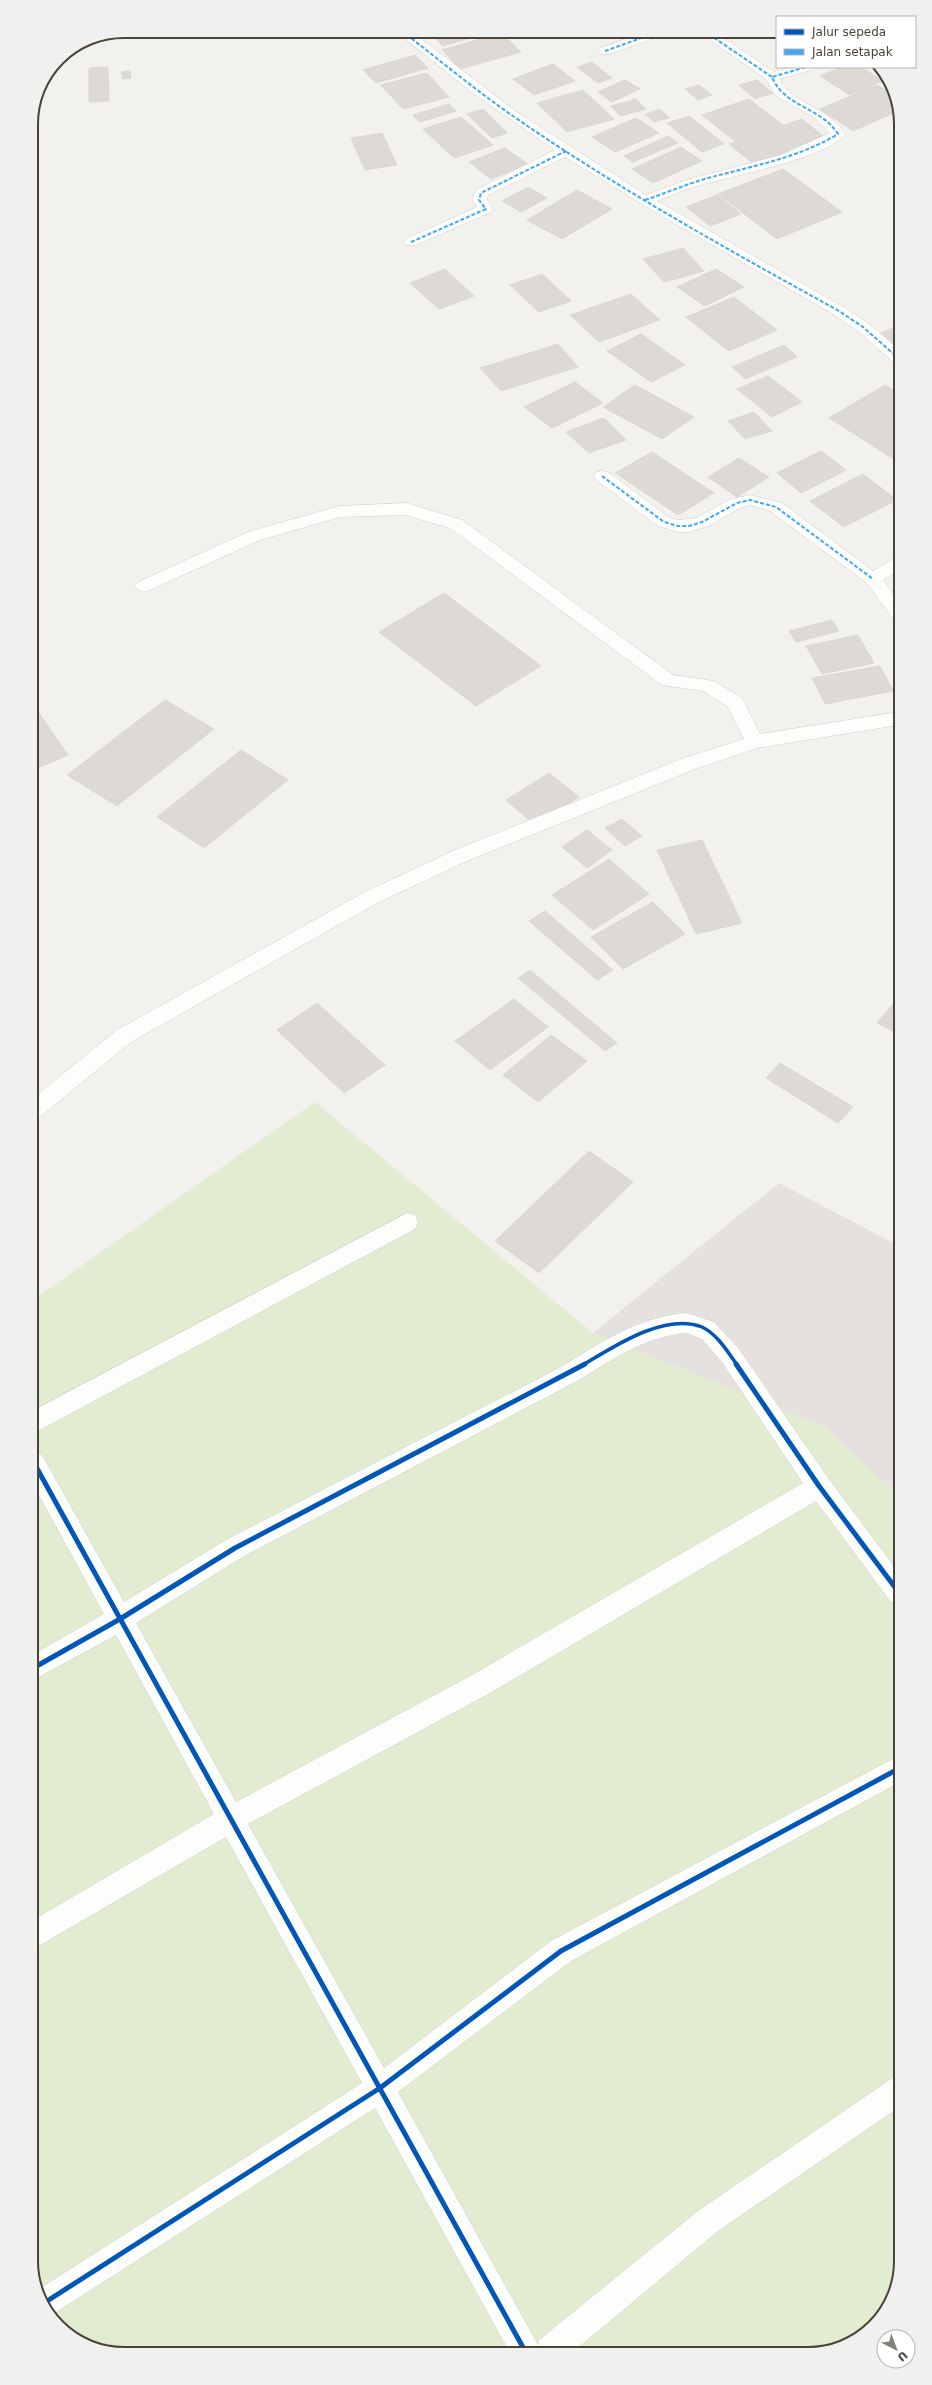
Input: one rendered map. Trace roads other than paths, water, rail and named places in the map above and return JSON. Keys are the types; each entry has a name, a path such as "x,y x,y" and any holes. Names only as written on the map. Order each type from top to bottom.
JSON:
{"street":[{"path":"411,38 509,113 566,151 645,200 839,311 863,327 894,354"},
{"path":"605,51 641,38"},
{"path":"645,200 690,183 748,168 823,144 838,134 835,128 826,120 780,93 772,77 714,38"},
{"path":"772,77 803,68"},
{"path":"411,242 486,209 479,200 481,193 526,169 566,151"},
{"path":"602,476 664,522 678,526 689,526 702,522 737,503 750,500 776,507 873,579 894,608"},
{"path":"144,586 254,536 340,512 406,509 456,524 668,681 708,685 735,703 755,742"},
{"path":"873,579 894,565"},
{"path":"38,1106 124,1036 370,898 462,855 688,764 755,742 894,719"},
{"path":"38,1420 407,1222"},
{"path":"38,1665 120,1619 235,1548 571,1373 615,1346 671,1323 685,1323 701,1327 714,1335 730,1355 819,1486 894,1586"},
{"path":"38,1470 523,2347"},
{"path":"38,1932 231,1819 481,1684 819,1486"},
{"path":"48,2301 380,2088 561,1951 894,1771"},
{"path":"555,2347 708,2221 894,2094"}]}
